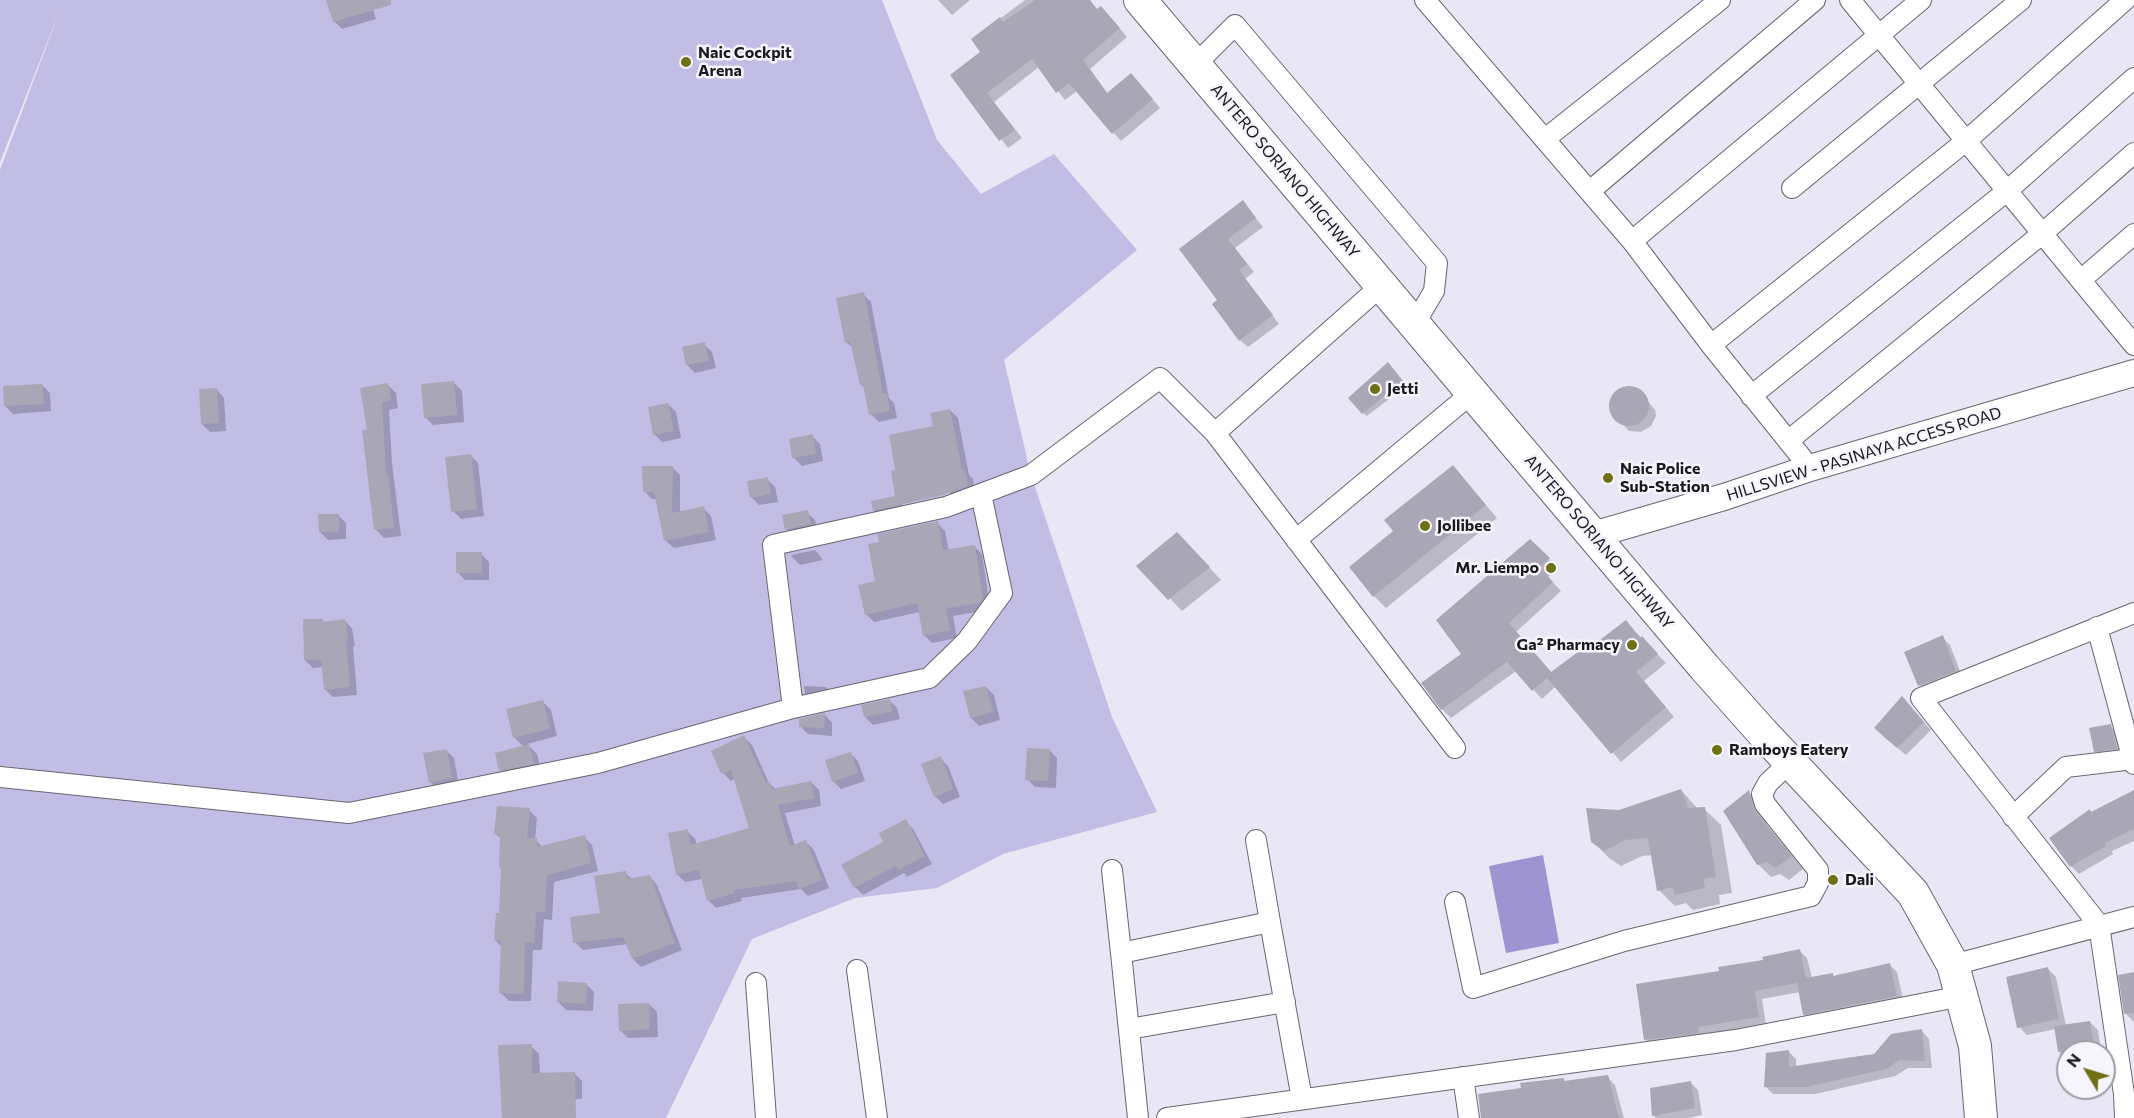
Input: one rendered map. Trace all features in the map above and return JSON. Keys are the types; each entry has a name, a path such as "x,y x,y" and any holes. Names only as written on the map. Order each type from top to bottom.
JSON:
{"main road":[{"name":"ANTERO SORIANO HIGHWAY","path":"1149,3 1195,65 1706,668 1762,732 1913,893 1953,965 1975,1046 1981,1118"}],"street":[{"path":"1425,0 1632,241 1711,345 1810,468"},
{"path":"1545,139 1720,0"},
{"path":"1590,191 1815,0"},
{"path":"1850,0 2082,279 2127,323 2134,345"},
{"path":"1632,241 1920,0"},
{"path":"1792,188 2021,0"},
{"path":"1711,345 1966,141 2125,0"},
{"path":"1195,65 1235,25 1437,263 1434,291 1415,323"},
{"path":"1751,396 2007,191 2134,78"},
{"path":"1788,441 2043,233 2134,153"},
{"path":"2082,279 2134,234"},
{"path":"1215,433 1383,285"},
{"name":"HILLSVIEW - PASINAYA ACCESS ROAD","path":"1593,535 1724,497 1810,468 2134,373"},
{"path":"793,708 772,545 946,507 1031,475 1160,378 1215,433 1455,748"},
{"path":"1296,540 1473,392"},
{"path":"0,777 350,813 598,763 793,708 929,678 967,641 1002,593 981,494"},
{"path":"2126,1118 2099,925 1922,698 2134,613"},
{"path":"2013,817 2066,767 2133,762 2097,627"},
{"path":"1455,902 1473,988 1624,941 1811,896 1818,883 1818,870 1765,804 1762,794 1768,783 1790,762"},
{"path":"1256,840 1302,1099"},
{"path":"1112,870 1138,1118"},
{"path":"1953,965 2134,917"},
{"path":"1121,953 1270,922"},
{"path":"857,970 877,1118"},
{"path":"756,983 766,1118"},
{"path":"1167,1118 1263,1111 1302,1099 1736,1040 1962,996"},
{"path":"1129,1029 1285,1002"},
{"path":"1463,1077 1469,1118"}],"shaded area":[{"path":"0,0 882,0 937,140 981,194 1054,154 1137,250 1004,360 1031,475 1112,717 1157,812 1003,854 937,888 855,898 752,939 666,1118 0,1118 0,170 60,10 0,162"},
{"path":"1543,855 1559,943 1506,953 1489,866"}],"building":[{"path":"326,0 391,0 391,5 333,22"},
{"path":"1035,0 1090,0 1097,9 1101,6 1120,28 1083,60 1107,93 1131,73 1153,99 1112,134 1069,83 1056,93 1032,59 987,93 1015,130 999,141 950,75 980,52 971,39 1000,17 1003,22"},
{"path":"1243,200 1256,218 1228,239 1247,264 1239,270 1273,315 1239,341 1212,304 1217,300 1179,249"},
{"path":"864,292 883,394 887,393 890,411 869,415 863,384 860,385 850,341 845,343 836,298"},
{"path":"705,342 709,361 686,365 682,347"},
{"name":"Jetti","path":"1388,362 1403,381 1362,414 1348,398"},
{"path":"454,381 457,415 424,418 421,384"},
{"path":"388,383 391,400 382,402 386,474 388,474 394,528 374,530 362,430 367,430 360,388"},
{"path":"42,384 44,404 4,406 3,386"},
{"path":"1629,386 1643,392 1649,406 1643,420 1629,426 1615,420 1609,406 1615,392"},
{"path":"217,388 219,423 201,424 199,389"},
{"path":"668,403 674,431 653,435 648,407"},
{"path":"950,409 962,470 965,470 968,486 943,495 873,511 871,501 895,496 891,471 895,470 889,435 933,426 930,413"},
{"path":"813,434 816,454 792,458 789,439"},
{"path":"471,454 477,509 451,512 445,457"},
{"name":"Jollibee","path":"1453,465 1486,505 1373,597 1349,567 1393,531 1384,520"},
{"path":"642,466 673,466 672,513 704,506 709,532 664,541 654,492 643,492"},
{"path":"768,477 771,494 750,498 747,481"},
{"path":"808,510 811,524 785,530 782,515"},
{"path":"318,514 339,514 339,532 319,532"},
{"path":"938,521 943,550 975,545 983,598 980,603 946,608 950,630 923,636 917,603 865,615 858,585 875,581 868,544 879,542 877,534"},
{"path":"1177,532 1210,567 1168,600 1136,566"},
{"path":"1530,539 1550,558 1540,567 1553,582 1509,623 1551,672 1594,640 1596,643 1626,620 1640,638 1642,636 1658,654 1636,672 1666,707 1611,754 1547,678 1532,691 1507,662 1441,710 1421,683 1461,654 1436,620"},
{"path":"456,552 482,552 482,573 456,573"},
{"path":"303,619 323,619 323,622 345,619 350,687 324,690 321,660 304,660"},
{"path":"1943,635 1956,671 1918,686 1904,652"},
{"path":"986,686 993,712 970,718 963,691"},
{"path":"1902,696 1924,722 1897,748 1874,728"},
{"path":"890,699 892,712 864,717 861,705"},
{"path":"543,700 550,729 513,738 506,709"},
{"path":"825,713 824,728 799,727 799,719"},
{"path":"2111,724 2117,749 2094,752 2089,728"},
{"path":"744,735 766,783 770,782 772,789 811,781 814,798 778,805 790,846 806,840 822,880 799,889 796,881 734,890 735,893 707,901 699,870 676,875 668,833 688,829 691,845 749,828 731,770 721,774 711,751"},
{"path":"529,744 534,764 499,771 495,753"},
{"path":"1027,748 1050,749 1048,781 1025,780"},
{"path":"447,749 452,778 429,783 423,753"},
{"path":"851,752 858,773 832,782 825,760"},
{"path":"941,756 953,789 934,797 921,764"},
{"path":"1681,789 1688,808 1705,807 1716,877 1703,879 1705,888 1675,895 1673,887 1657,891 1648,838 1625,840 1604,851 1591,842 1586,808 1619,810"},
{"path":"1749,790 1755,811 1792,856 1776,868 1767,862 1757,865 1723,811"},
{"path":"2134,790 2134,829 2105,843 2106,846 2070,867 2049,838 2090,809 2091,812"},
{"path":"497,806 530,808 527,838 537,838 537,847 585,835 591,863 547,875 545,912 536,912 534,943 525,942 524,994 499,993 501,941 494,940 496,913 499,913 501,869 499,868 500,835 494,834"},
{"path":"906,819 925,856 898,870 896,866 854,888 841,865 883,842 879,833"},
{"path":"626,871 627,879 650,875 675,943 632,959 623,937 573,943 570,917 600,913 594,876"},
{"path":"1800,949 1806,978 1833,973 1833,976 1890,963 1897,996 1803,1015 1797,983 1755,991 1759,1017 1698,1027 1699,1033 1644,1040 1636,984 1719,971 1718,967 1763,960 1762,957"},
{"path":"2048,967 2059,1019 2017,1028 2006,977"},
{"path":"2134,972 2134,1013 2124,1014 2118,975"},
{"path":"558,981 587,983 586,1004 557,1002"},
{"path":"649,1003 650,1029 619,1031 618,1004"},
{"path":"2090,1021 2093,1040 2056,1040 2054,1026"},
{"path":"1922,1029 1925,1061 1899,1060 1887,1069 1806,1087 1764,1087 1766,1053 1789,1050 1789,1067 1874,1054 1891,1034"},
{"path":"532,1044 532,1073 575,1072 576,1118 502,1118 498,1045"},
{"path":"1608,1075 1619,1118 1481,1118 1478,1094 1521,1088 1520,1083 1564,1078 1564,1081"},
{"path":"1691,1081 1695,1108 1652,1116 1650,1088"}],"place":[{"name":"Naic Cockpit Arena","path":"686,62"},
{"name":"Jetti","path":"1375,389"},
{"name":"Naic Police Sub-Station","path":"1608,478"},
{"name":"Jollibee","path":"1425,526"},
{"name":"Mr. Liempo","path":"1551,568"},
{"name":"Ga² Pharmacy","path":"1632,645"},
{"name":"Ramboys Eatery","path":"1717,750"},
{"name":"Dali","path":"1833,880"}]}
